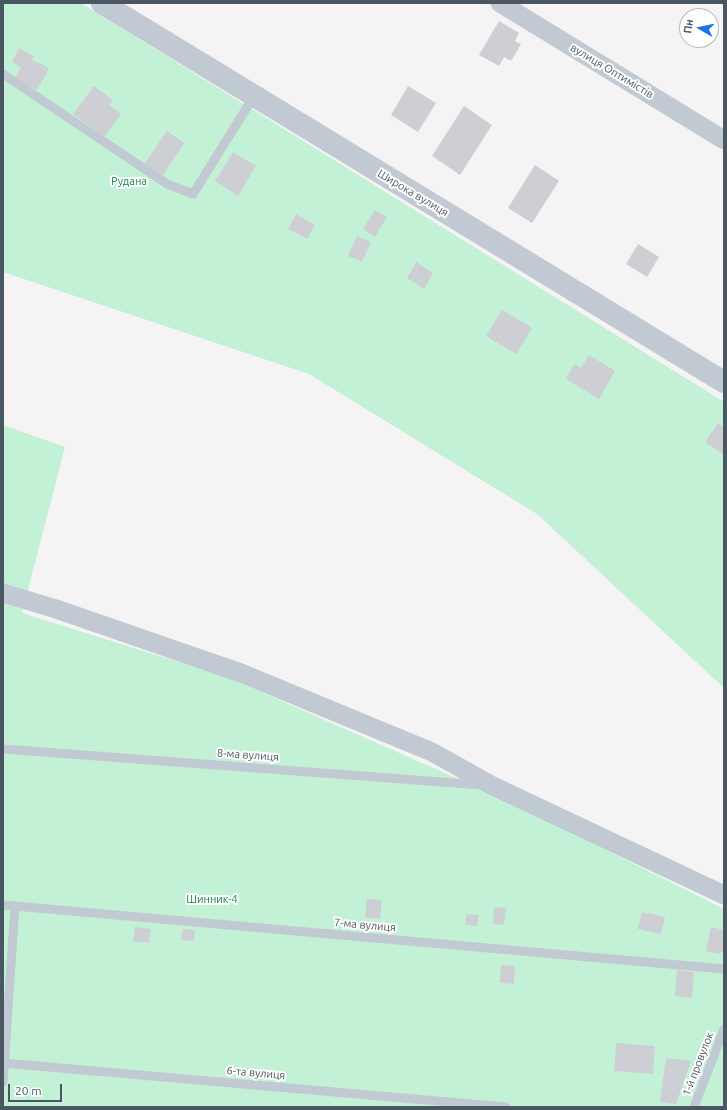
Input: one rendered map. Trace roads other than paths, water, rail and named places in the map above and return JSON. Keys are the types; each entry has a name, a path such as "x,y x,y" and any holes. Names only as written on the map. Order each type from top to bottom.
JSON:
{"street":[{"name":"Широка вулиця","path":"102,3 724,382"},
{"name":"вулиця Оптимістів","path":"500,3 724,140"},
{"path":"3,594 56,609 241,673 432,752 491,785 724,895"}],"lane":[{"path":"3,74 167,184 194,194 254,96"},
{"name":"8-ма вулиця","path":"3,749 491,785"},
{"name":"7-ма вулиця","path":"3,905 724,969"},
{"path":"3,1082 15,906"},
{"name":"1-й провулок","path":"694,1107 724,1029"},
{"name":"6-та вулиця","path":"4,1063 506,1107"}],"park label":[{"name":"Рудана","path":"129,181"},
{"name":"Шинник-4","path":"212,899"}]}
